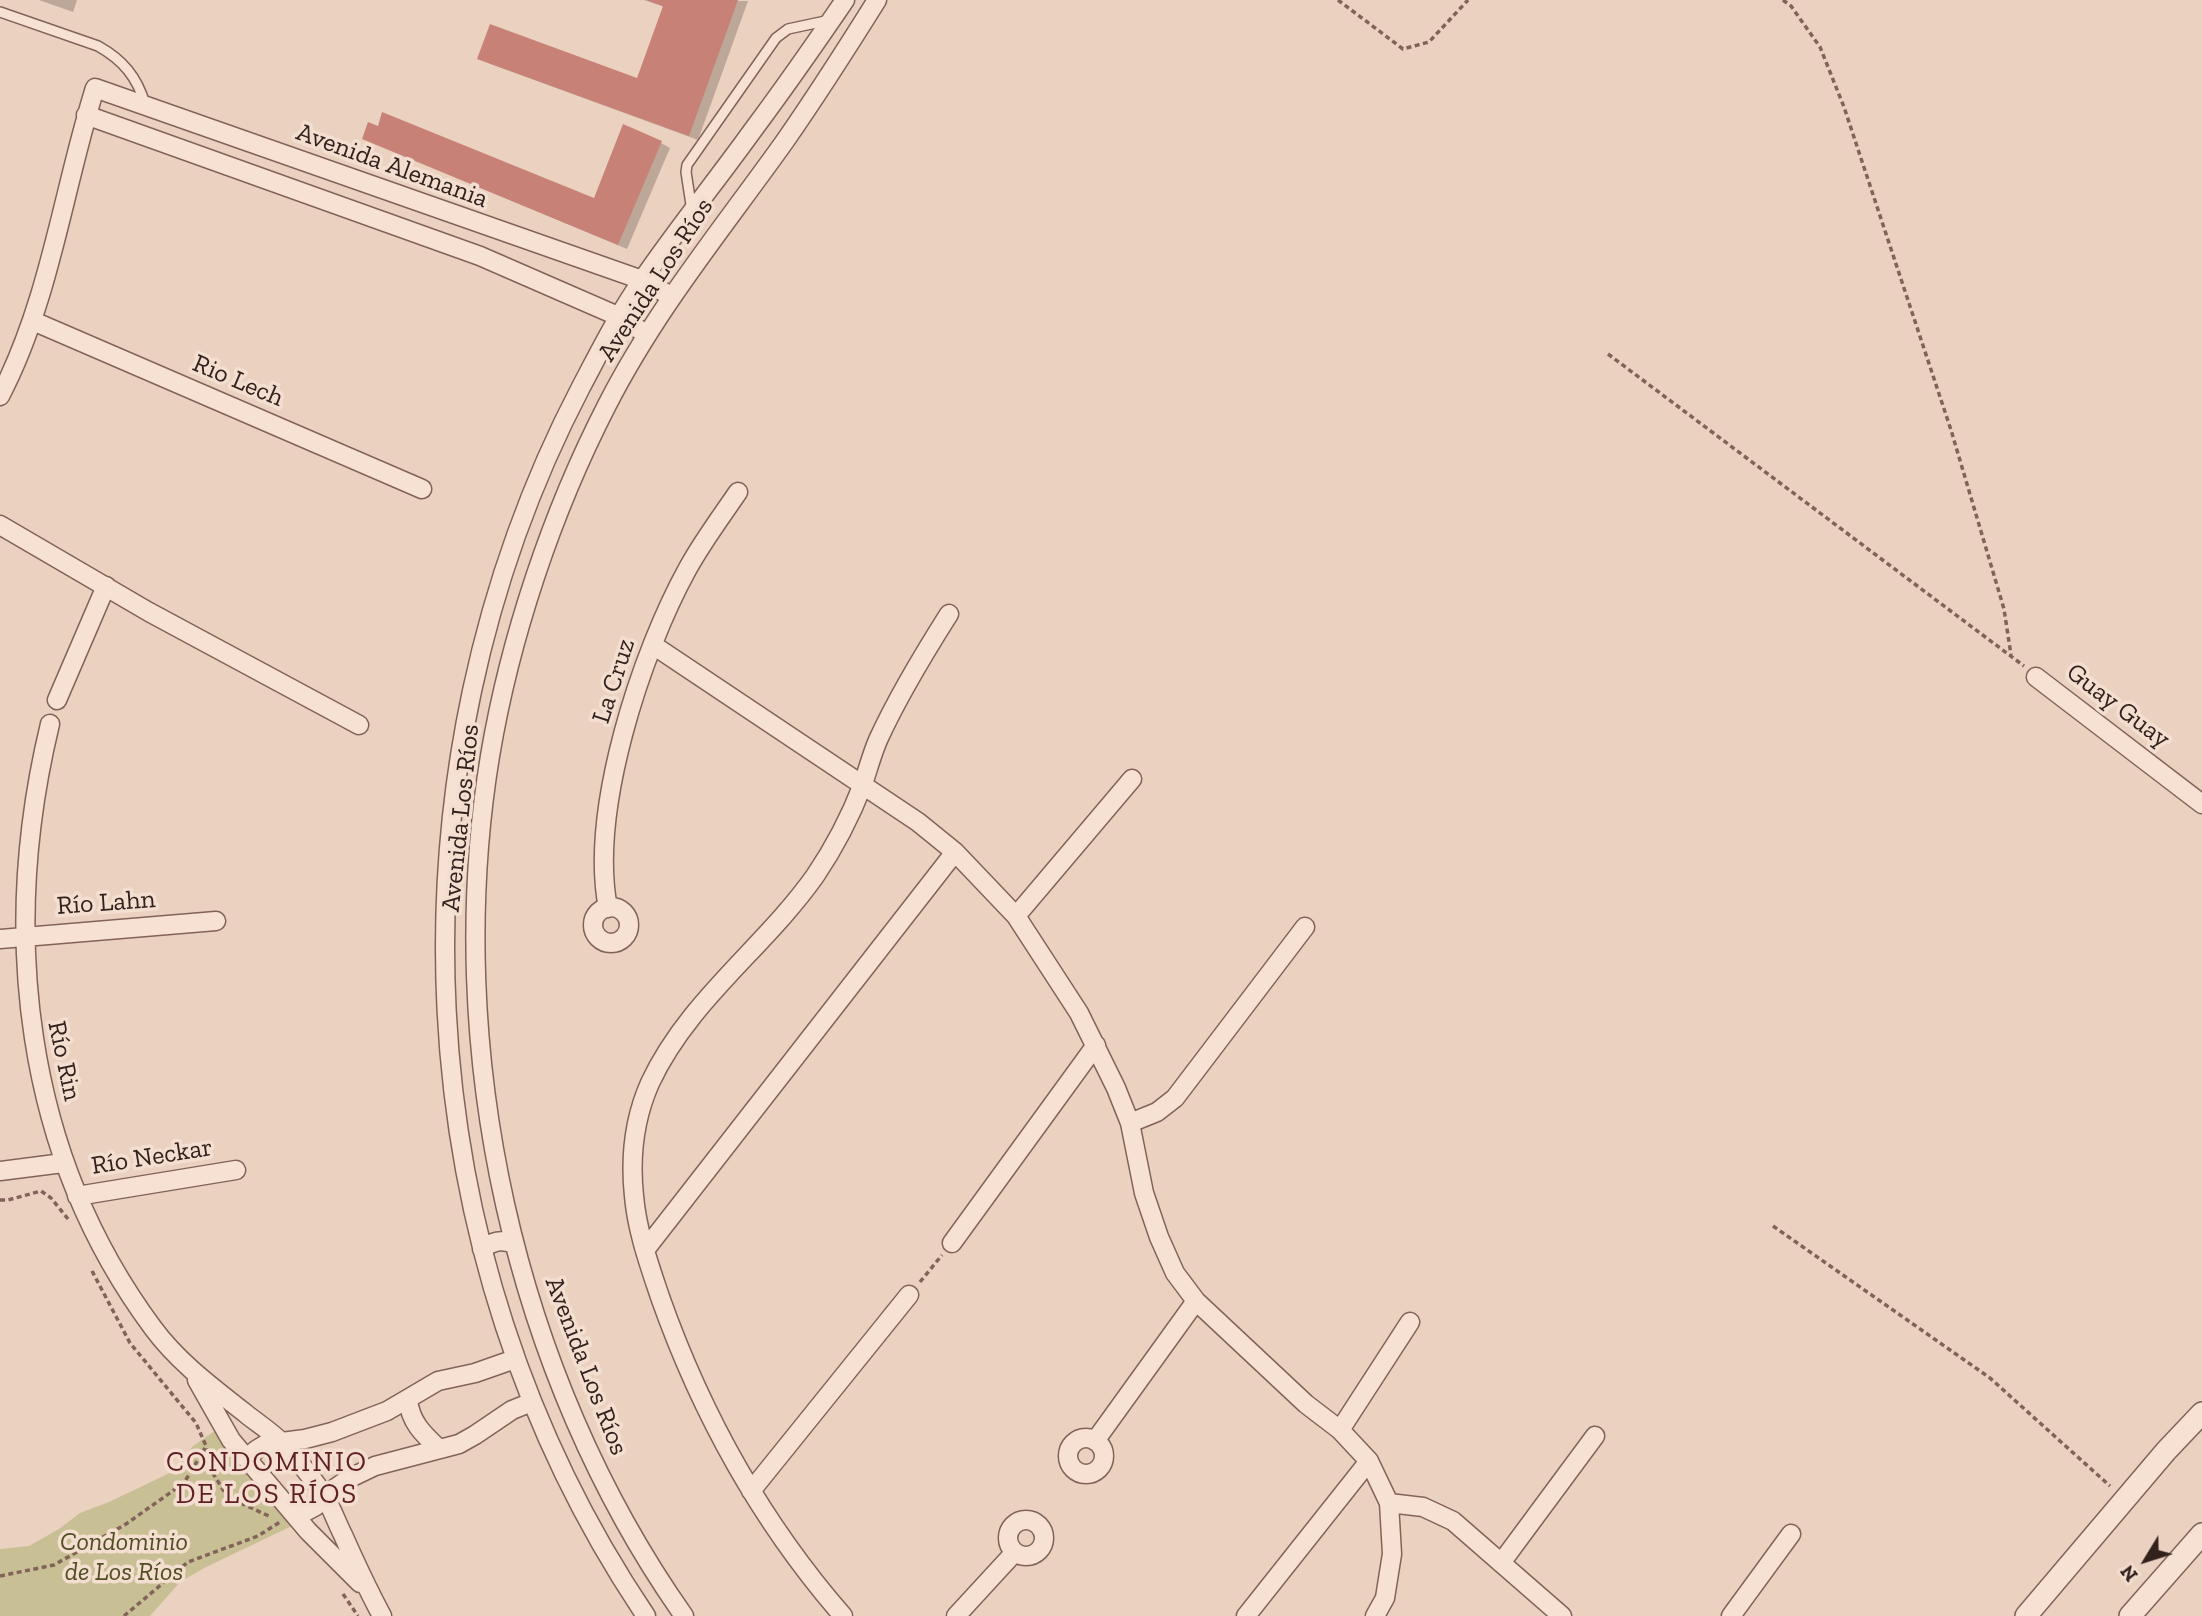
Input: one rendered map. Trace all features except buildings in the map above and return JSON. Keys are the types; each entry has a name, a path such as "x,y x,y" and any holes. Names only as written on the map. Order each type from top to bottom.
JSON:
{"street":[{"name":"Avenida Los Ríos","path":"646,1616 585,1516 557,1461 503,1326 482,1249 452,1074 447,1014 448,846 466,715 487,630 519,528 560,430 598,355 642,281 845,0"},
{"name":"Avenida Los Ríos","path":"684,1616 635,1541 593,1461 546,1349 514,1244 495,1156 477,992 477,892 489,758 512,659 549,540 588,444 608,404 646,334 785,141 870,3"},
{"name":"Avenida Alemania","path":"646,334 620,317 480,256 86,115 95,88 642,281 671,296"},
{"path":"0,396 12,374 33,321 86,115"},
{"path":"264,178 274,152"},
{"path":"480,256 492,229"},
{"name":"Rio Lech","path":"33,321 422,489"},
{"name":"La Cruz","path":"608,908 603,884 604,851 611,791 626,726 653,645 688,568 738,492"},
{"path":"0,525 149,612 359,725"},
{"path":"57,700 106,586"},
{"path":"843,1616 810,1575 751,1491 724,1443 682,1353 666,1314 638,1223 632,1172 636,1126 650,1083 674,1044 705,1001 815,876 863,785 877,744 901,693 949,614"},
{"path":"653,645 918,822 955,852 1016,916 1079,1013 1096,1045 1130,1123 1144,1194 1175,1273 1196,1301 1306,1404 1340,1430 1369,1461 1389,1503 1392,1554 1385,1598 1375,1616"},
{"name":"Guay Guay","path":"2036,677 2202,803"},
{"name":"Río Rin","path":"50,724 39,763 27,832 23,936 28,1017 35,1060 63,1163 111,1262 154,1329 191,1371 281,1442 324,1496 382,1616"},
{"path":"460,753 489,758"},
{"path":"1016,916 1132,779"},
{"path":"645,1250 955,852"},
{"name":"Río Lahn","path":"0,939 216,921"},
{"path":"1130,1123 1157,1112 1175,1098 1305,927"},
{"path":"952,1243 1096,1045"},
{"path":"0,1171 63,1163"},
{"name":"Río Neckar","path":"77,1196 236,1170"},
{"path":"482,1249 501,1240 514,1244"},
{"path":"751,1491 909,1295"},
{"path":"1095,1441 1196,1301"},
{"path":"1340,1430 1410,1322"},
{"path":"247,1458 266,1444 331,1432 387,1411 438,1381 475,1373 515,1359"},
{"name":"Río Rin","path":"191,1371 231,1440 247,1458 285,1517 308,1531 369,1591"},
{"path":"408,1399 410,1413 422,1434 439,1449"},
{"path":"285,1517 303,1513 316,1506 324,1496 350,1478 375,1466 459,1444 512,1410 532,1402"},
{"path":"2026,1616 2124,1499 2202,1413"},
{"path":"1502,1563 1595,1436"},
{"path":"1246,1616 1369,1461"},
{"path":"1389,1503 1423,1507 1453,1521 1562,1616"},
{"path":"1731,1616 1791,1534"},
{"path":"2130,1616 2202,1534"},
{"path":"956,1616 1014,1553"}],"lane":[{"path":"0,12 98,46 110,53 130,71 145,104"},
{"path":"692,212 687,164 776,38 789,29 831,20"}],"path":[{"path":"1338,0 1403,49 1429,42 1468,0"},
{"path":"1783,0 1791,6 1819,47 1844,107 1951,430 2004,609 2011,655"},
{"path":"1608,354 2011,655 2036,677"},
{"path":"0,1200 41,1191 51,1198 69,1222"},
{"path":"1773,1226 1990,1378 2124,1499"},
{"path":"909,1295 952,1243"},
{"path":"92,1269 110,1309 130,1343 195,1423 206,1446 211,1470 225,1493 234,1500 269,1515 285,1517"},
{"path":"0,1576 54,1565 126,1524 184,1483 206,1446 210,1430 219,1418"},
{"path":"285,1517 286,1531"},
{"path":"124,1616 188,1562 258,1536 285,1517"},
{"path":"343,1594 358,1616"}],"green space":[{"name":"Condominio de Los Ríos","path":"219,1428 296,1524 180,1582 150,1616 0,1616 0,1549 29,1546 80,1513 174,1471 193,1446"}],"district":[{"name":"CONDOMINIO DE LOS RÍOS","path":"267,1479"}]}
